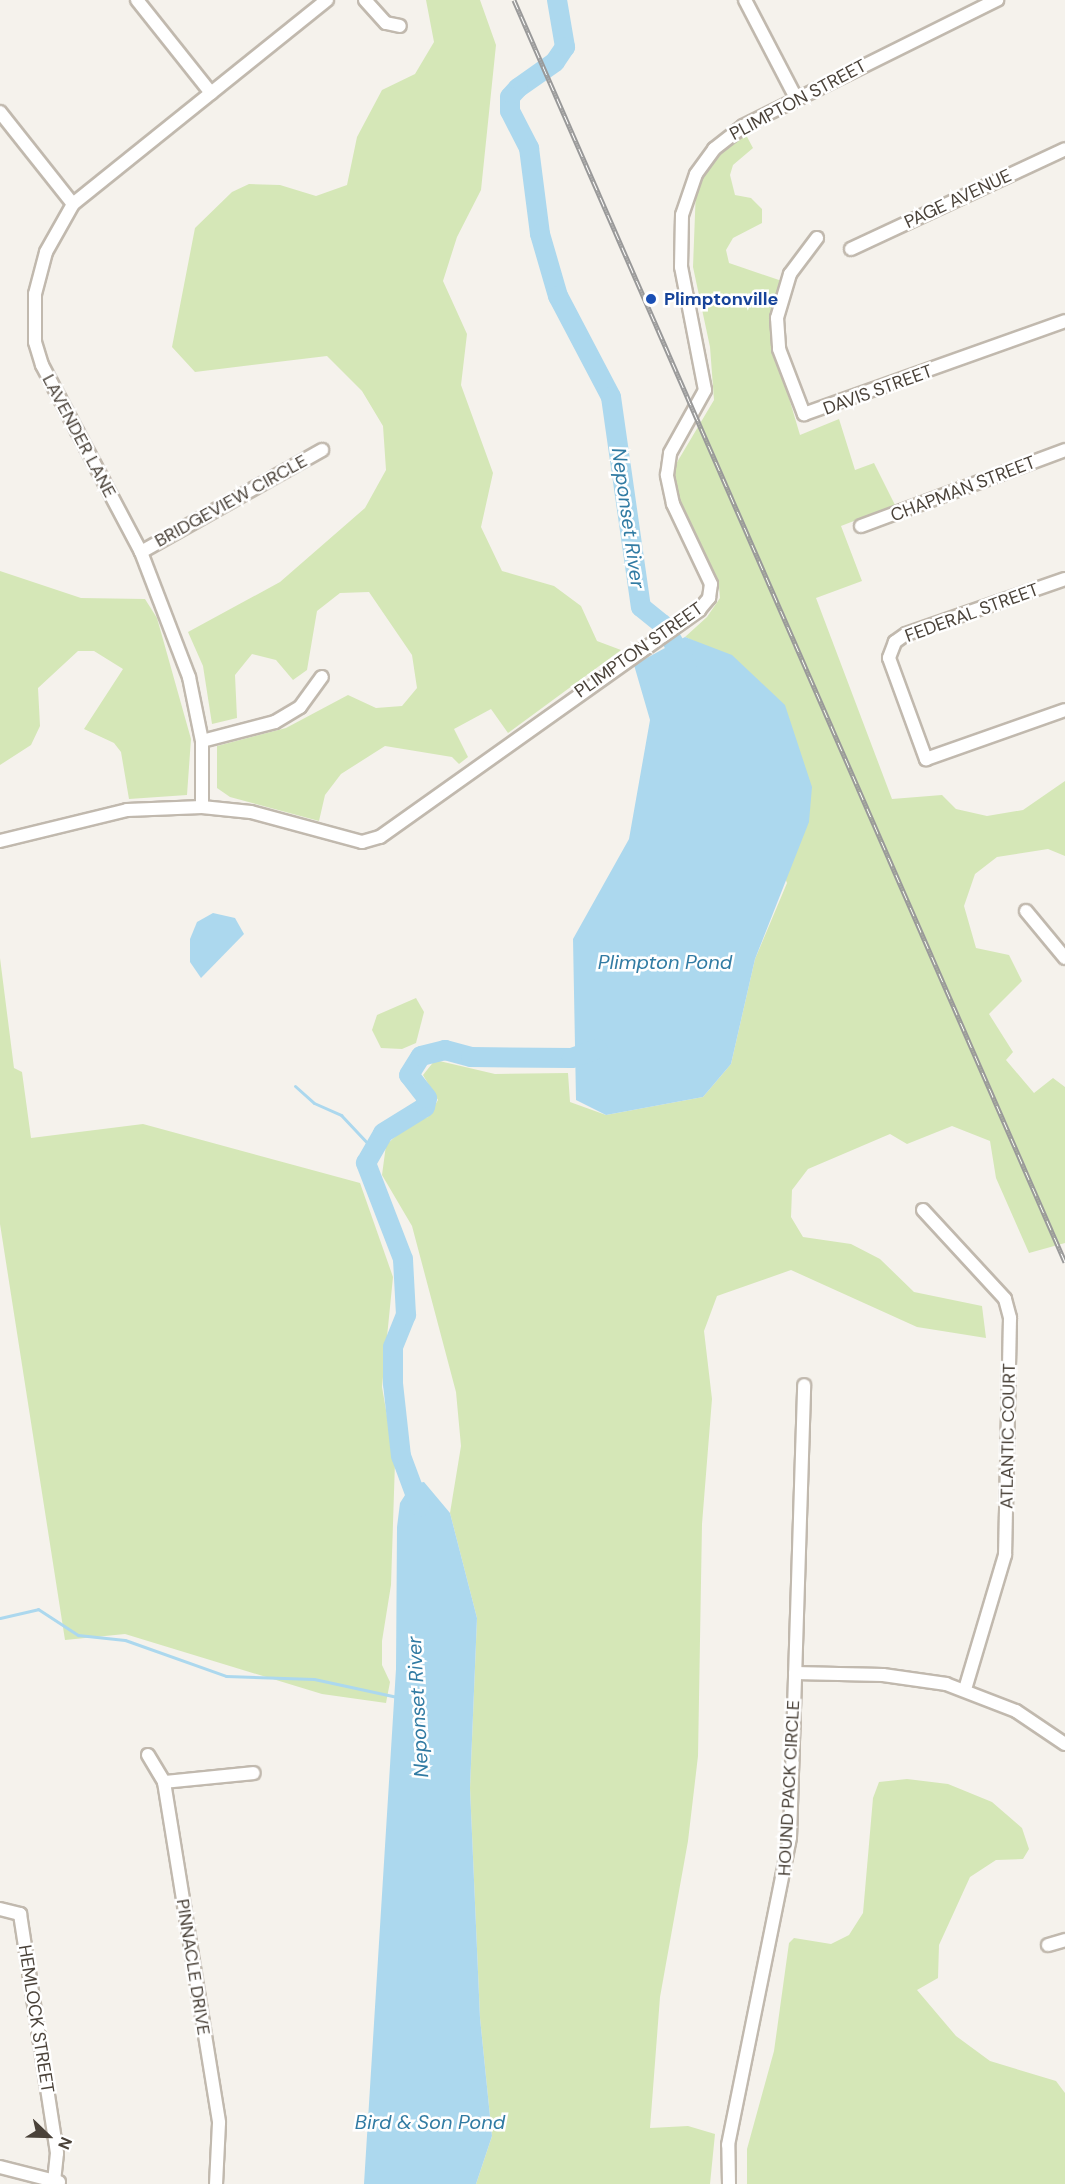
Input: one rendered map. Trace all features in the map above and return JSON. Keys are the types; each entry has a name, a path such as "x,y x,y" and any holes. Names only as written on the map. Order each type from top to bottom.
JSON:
{"street":[{"path":"137,0 211,93"},
{"name":"LAVENDER LANE","path":"202,807 202,741 189,677 141,552 52,389 35,342 39,273 73,204 327,0"},
{"path":"365,0 386,23 400,26"},
{"path":"745,0 796,98"},
{"name":"PLIMPTON STREET","path":"0,841 128,810 202,807 251,812 362,842 380,837 706,604 711,590 672,504 667,475 670,453 705,390 682,285 685,200 714,149 743,126 997,0"},
{"path":"0,112 73,204"},
{"name":"PAGE AVENUE","path":"851,249 1065,149"},
{"name":"DAVIS STREET","path":"817,238 790,274 777,318 779,349 804,414 1065,321"},
{"name":"BRIDGEVIEW CIRCLE","path":"141,552 322,450"},
{"name":"CHAPMAN STREET","path":"861,526 1065,450"},
{"name":"FEDERAL STREET","path":"1065,579 906,634 895,642 889,658 926,759 1065,710"},
{"path":"202,741 275,722 300,707 322,677"},
{"path":"1026,911 1065,958"},
{"name":"ATLANTIC COURT","path":"923,1210 998,1290 1010,1318 1005,1555 965,1689"},
{"name":"HOUND PACK CIRCLE","path":"729,2184 728,2145 788,1858 804,1385"},
{"path":"795,1673 883,1674 965,1689 1016,1711 1065,1744"},
{"name":"PINNACLE DRIVE","path":"148,1755 164,1782 219,2123 216,2184"},
{"path":"164,1782 254,1773"},
{"name":"HEMLOCK STREET","path":"0,1909 20,1914 57,2153 57,2182"},
{"path":"1048,1944 1065,1940"},
{"path":"0,2167 57,2182"}],"green space":[{"path":"426,0 480,0 496,45 481,190 457,237 443,281 467,334 461,385 493,473 481,527 502,571 554,586 581,606 597,641 621,650 508,733 491,709 454,729 468,757 459,764 452,757 385,746 341,774 325,795 319,821 230,797 217,788 217,746 286,728 348,695 376,708 402,706 417,688 412,655 369,592 340,593 317,611 307,670 293,680 276,660 252,654 235,675 237,718 212,724 203,666 188,632 280,582 365,508 386,470 383,426 362,391 327,356 195,372 172,347 195,228 232,192 249,184 280,185 316,196 347,185 357,137 382,90 415,74 434,42"},
{"path":"745,133 753,148 733,165 730,175 735,195 751,198 762,209 762,223 733,238 726,250 729,263 782,281 770,334 800,435 839,419 855,470 874,463 895,505 841,526 862,581 816,598 892,799 942,795 956,809 987,816 1023,810 1065,781 1065,856 1048,849 997,857 975,874 964,906 976,948 1009,955 1022,981 989,1014 1013,1052 1006,1060 1034,1093 1053,1078 1065,1087 1065,1243 1029,1253 996,1178 990,1141 952,1126 907,1144 890,1134 808,1169 792,1190 791,1217 803,1237 851,1244 880,1259 914,1292 982,1306 986,1338 917,1327 791,1270 717,1296 704,1331 712,1399 702,1524 698,1756 688,1841 660,1997 650,2128 688,2126 715,2134 710,2184 476,2184 492,2136 480,2018 470,1788 477,1618 450,1513 461,1446 456,1392 412,1226 382,1175 386,1145 408,1125 428,1117 438,1100 423,1075 435,1060 495,1074 568,1073 570,1102 606,1115 703,1097 731,1064 755,959 787,883 696,642 685,637 707,617 720,598 719,586 674,493 673,469 714,400 710,347 693,267 696,188 722,149"},
{"path":"0,571 81,598 145,599 157,618 191,739 187,795 129,799 121,752 114,743 84,729 123,669 94,651 78,651 38,688 40,726 31,745 0,765"},
{"path":"0,958 14,1068 22,1072 31,1138 143,1124 360,1183 393,1277 382,1387 395,1462 391,1585 382,1641 382,1665 390,1682 386,1703 322,1694 125,1634 65,1640 0,1224"},
{"path":"416,998 424,1012 416,1043 402,1049 381,1048 372,1030 377,1015"},
{"path":"907,1779 948,1784 992,1802 1022,1828 1029,1849 1023,1859 996,1860 970,1877 939,1945 938,1978 917,1990 956,2036 990,2061 1056,2081 1065,2093 1065,2184 747,2184 747,2149 774,2051 789,1943 794,1938 831,1944 849,1935 863,1913 873,1798 879,1782"}],"water":[{"name":"Plimpton Pond","path":"685,637 732,655 785,705 812,787 809,822 755,959 731,1064 703,1097 606,1115 576,1100 573,939 629,839 650,720 634,665"},
{"path":"213,913 235,918 244,934 201,978 190,962 190,939 197,922"},
{"name":"Bird & Son Pond","path":"424,1482 450,1513 477,1618 470,1788 480,2018 492,2136 476,2184 364,2184 396,1669 397,1527 400,1503 412,1484"}],"waterway":[{"name":"Neponset River","path":"557,0 565,47 555,62 518,88 510,97 510,111 529,148 540,234 558,296 611,397 641,607 662,624 687,665"},
{"name":"Neponset River","path":"420,1507 401,1456 393,1384 393,1347 406,1315 403,1259 366,1163 383,1133 425,1107 427,1098 409,1075 421,1056 445,1050 471,1057 572,1058 597,1049"},
{"path":"295,1086 314,1103 341,1115 372,1148"},
{"path":"0,1618 38,1609 78,1635 125,1640 226,1676 314,1679 397,1697"}],"railway":[{"path":"514,0 1065,1262"}],"place":[{"name":"Plimptonville","path":"651,299"}]}
